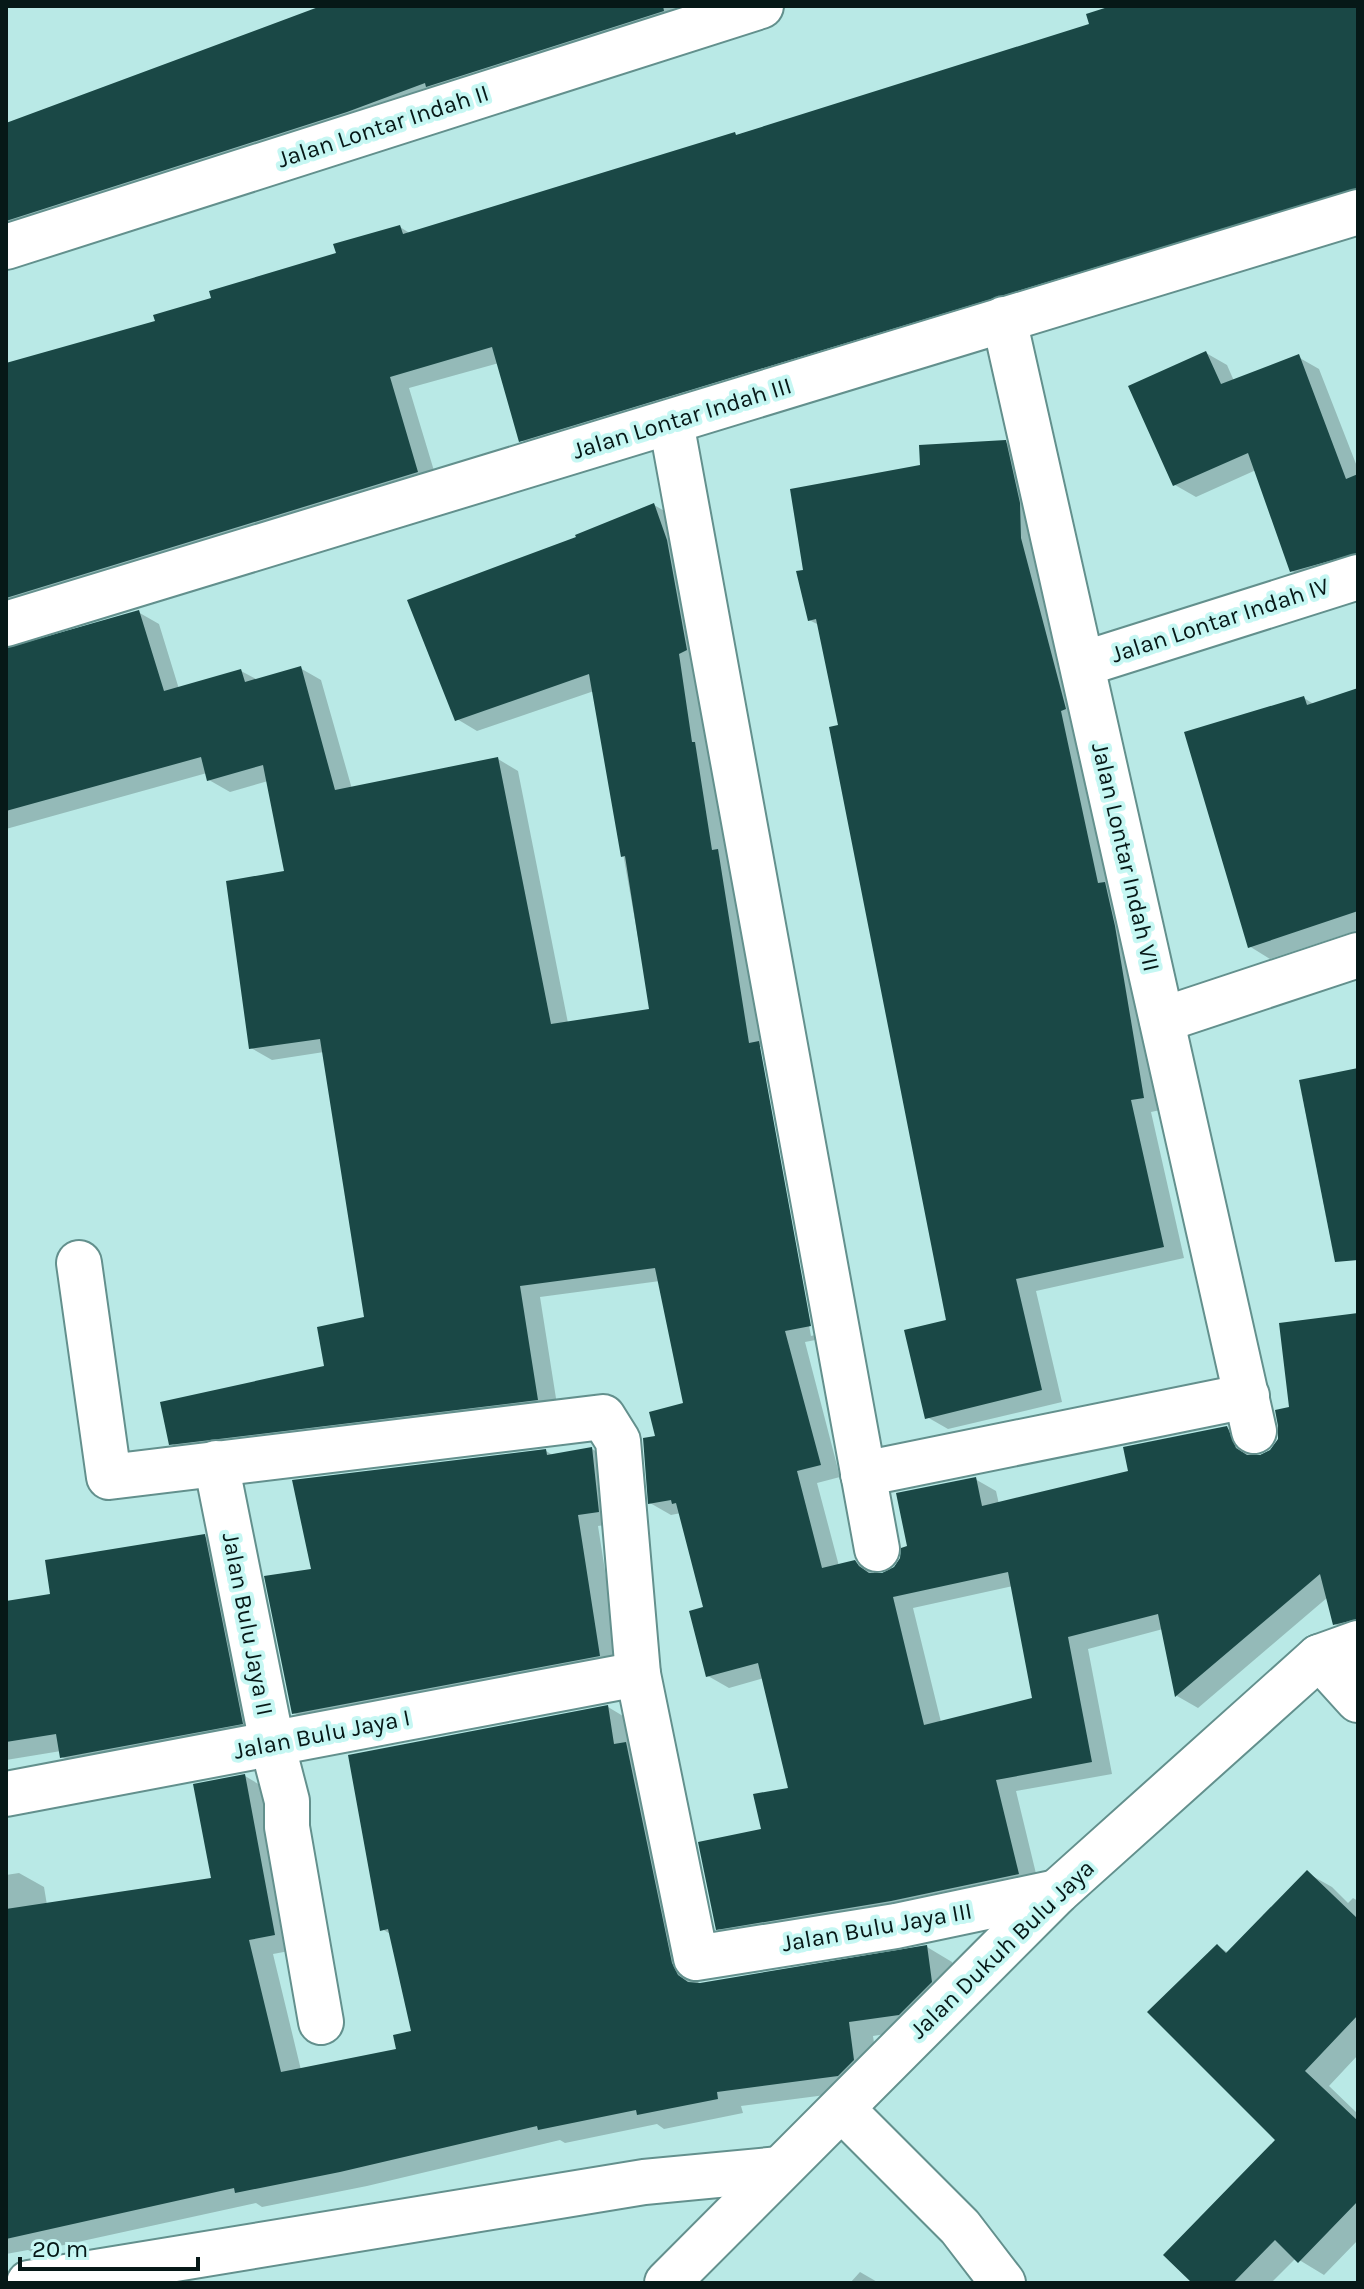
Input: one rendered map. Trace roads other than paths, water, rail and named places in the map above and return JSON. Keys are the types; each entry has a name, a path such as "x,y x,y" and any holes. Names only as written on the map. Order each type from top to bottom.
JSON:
{"street":[{"name":"Jalan Lontar Indah II","path":"6,247 761,6"},
{"name":"Jalan Lontar Indah III","path":"6,624 1358,212"},
{"name":"Jalan Lontar Indah VII","path":"863,1474 1250,1413 1004,319"},
{"path":"671,422 877,1549"},
{"name":"Jalan Lontar Indah IV","path":"1083,664 1358,577"},
{"path":"1162,1020 1358,955"},
{"path":"79,1263 109,1477 603,1417 618,1441 638,1674"},
{"name":"Jalan Bulu Jaya II","path":"216,1463 272,1743 287,1801 287,1827 321,2022"},
{"path":"1338,1650 1358,1700"},
{"name":"Jalan Dukuh Bulu Jaya","path":"667,2283 1057,1892 1338,1650"},
{"name":"Jalan Bulu Jaya I","path":"6,1794 638,1674"},
{"name":"Jalan Bulu Jaya III","path":"638,1674 696,1958 896,1926 1057,1892"},
{"path":"842,2109 960,2227 1003,2283"},
{"path":"29,2283 644,2182 780,2169"}]}
